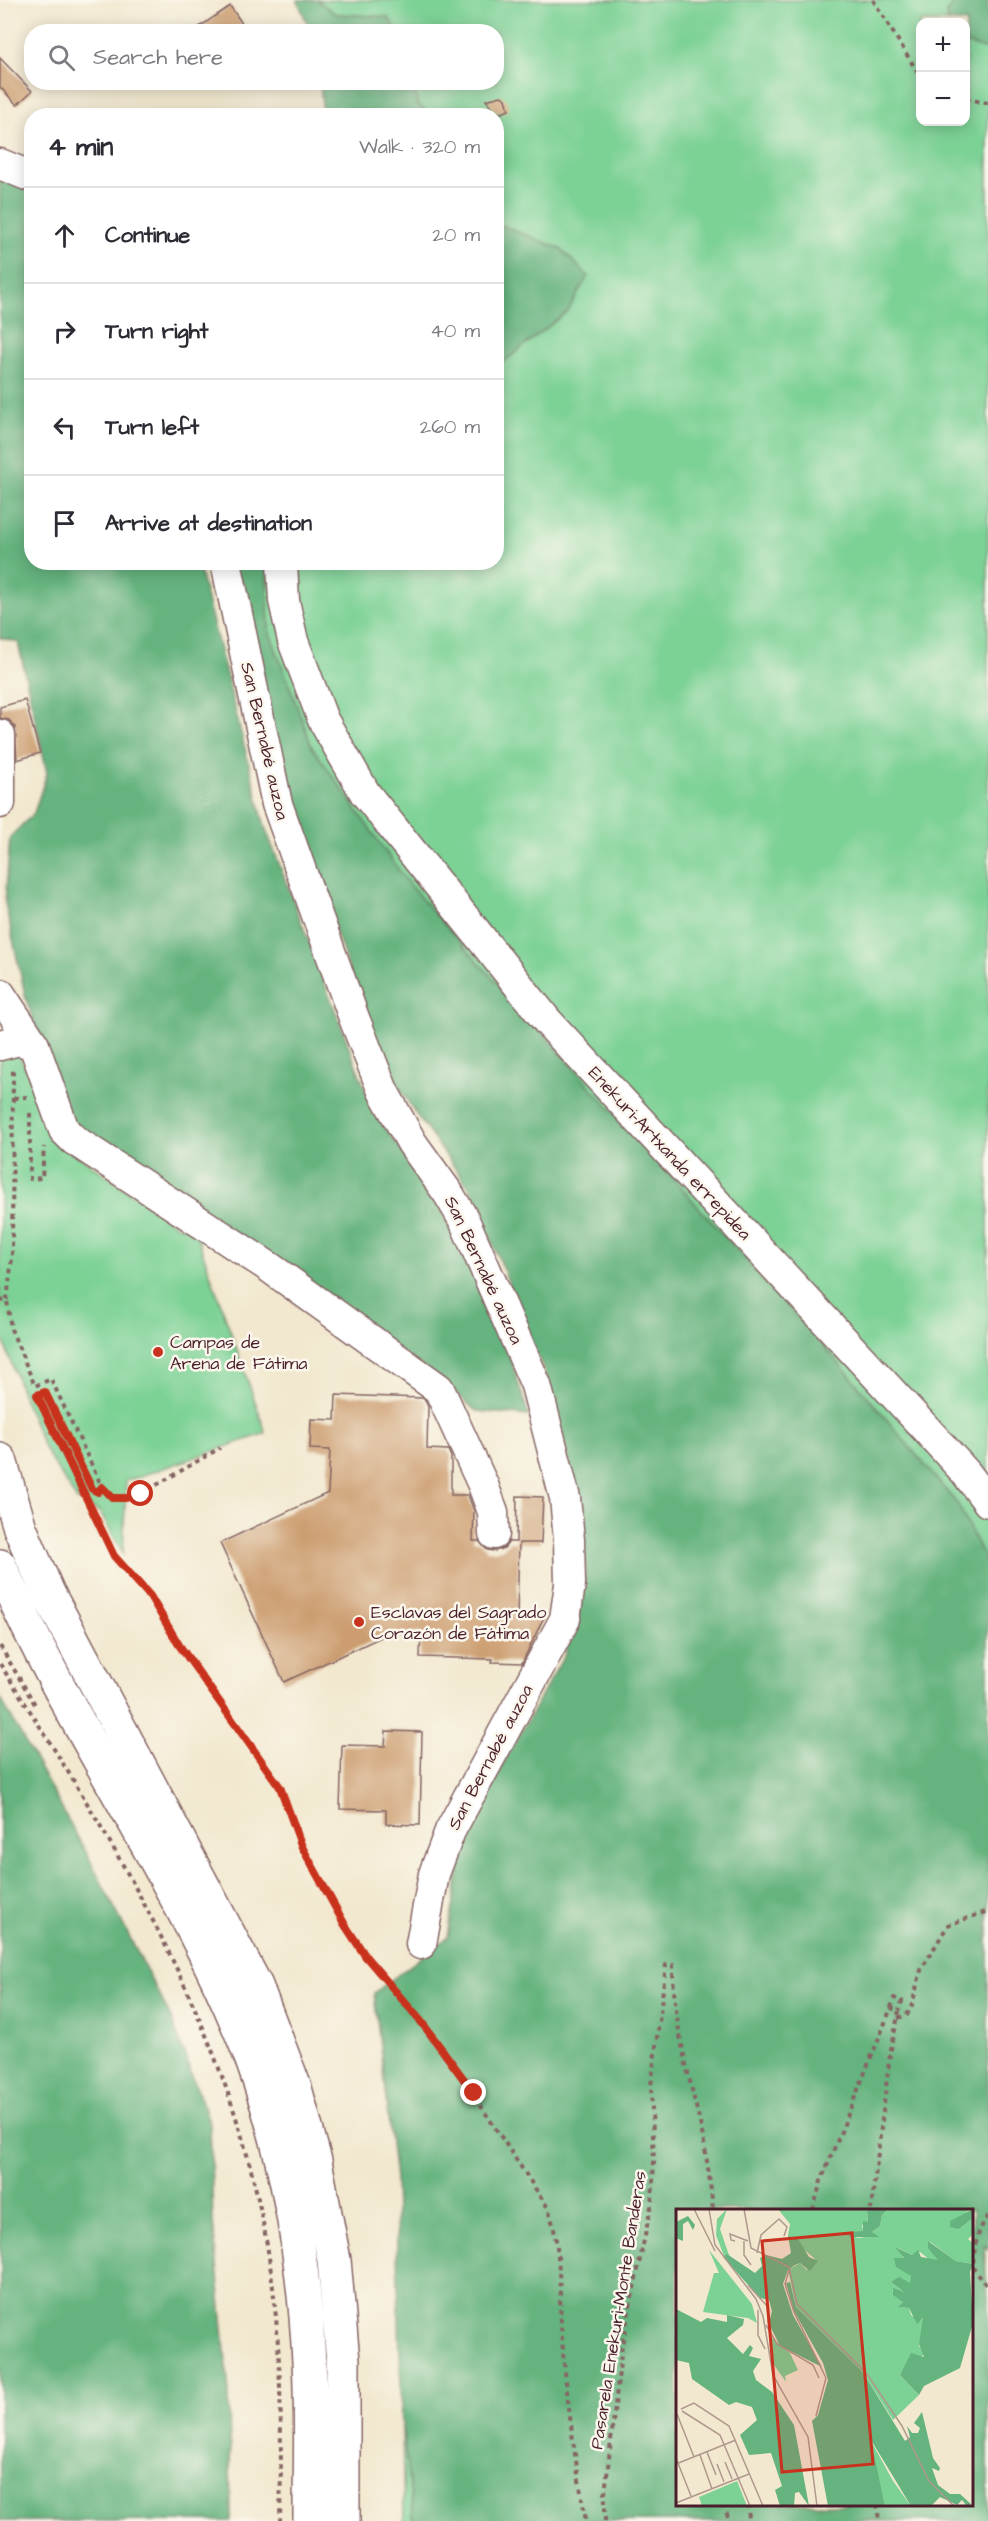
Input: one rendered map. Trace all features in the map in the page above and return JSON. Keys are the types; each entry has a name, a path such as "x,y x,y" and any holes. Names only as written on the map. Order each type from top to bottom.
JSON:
{"main road":[{"path":"0,1460 20,1528 48,1593 256,1986 295,2088 315,2161 334,2260 343,2361 343,2521"},
{"path":"0,1566 64,1699 190,1921 231,2010 255,2070 283,2168 301,2264 309,2362 310,2521"}],"street":[{"path":"0,164 24,174"},
{"name":"San Bernabé auzoa","path":"228,570 277,804 354,1018 383,1091 412,1143 448,1193 464,1220 536,1385 565,1498 570,1573 565,1619 450,1831 434,1874 421,1944"},
{"name":"Enekuri-Artxanda errepidea","path":"282,570 284,601 293,641 323,720 365,793 548,1022 926,1429 966,1473 988,1502"},
{"path":"0,735 0,803"},
{"path":"0,994 16,1050 64,1130 74,1140 269,1267 439,1389 483,1485 493,1512 494,1533"}],"path":[{"path":"873,0 918,72"},
{"path":"970,100 988,103"},
{"path":"16,1050 12,1258 7,1300 11,1329 35,1386 51,1379 102,1487 113,1498 126,1498 141,1494 220,1448"},
{"path":"14,1098 30,1097"},
{"path":"30,1109 30,1179 42,1178 44,1143"},
{"path":"0,1301 7,1300"},
{"name":"Pasarela Enekuri-Monte Banderas","path":"102,1487 98,1492 92,1489 45,1392 37,1395 114,1556 150,1596 179,1645 280,1787 302,1847 345,1925 366,1957 455,2066 548,2208 556,2229 558,2245 566,2378 574,2454 586,2521"},
{"path":"0,1646 42,1715"},
{"path":"0,1664 51,1743 144,1902 189,1992 220,2068 251,2169 266,2241 277,2335 281,2443 280,2521"},
{"path":"897,2018 907,2015 912,2005 921,1970 943,1930 948,1925 988,1911"},
{"name":"Pasarela Enekuri-Monte Banderas","path":"605,2521 606,2483 622,2344 652,2202 654,2162 651,2086 666,1965 673,1965 675,2007 680,2039 700,2121 713,2209"},
{"path":"814,2209 821,2181 894,1998 902,2001 885,2092 871,2209"},
{"path":"891,2008 899,2011"},
{"path":"988,2216 978,2230 974,2246 973,2268 988,2287"},
{"path":"274,2251 283,2330"},
{"path":"285,2353 287,2436"},
{"path":"724,2506 729,2521"},
{"path":"748,2506 749,2521"},
{"path":"877,2506 879,2521"}],"green space":[{"path":"297,0 317,0 336,14 388,17 392,24 308,24"},
{"path":"317,0 956,0 946,13 947,18 916,18 916,126 970,126 970,44 988,50 988,1566 958,1505 851,1377 409,885 312,747 269,631 266,570 504,570 504,361 568,311 504,232 504,108 422,108 417,104 416,90 504,90 504,24 392,24 388,17 336,14"},
{"path":"956,0 988,0 988,50 970,44 970,18 947,18 946,13"},
{"path":"321,90 416,90 417,104 422,108 322,108"},
{"path":"24,157 24,570 201,570 265,827 374,1112 438,1203 504,1338 529,1416 476,1411 438,1377 71,1130 26,999 5,903 10,837 34,813 47,773 18,642 0,638 0,166"},
{"path":"504,226 561,249 588,276 568,311 504,361"},
{"path":"236,570 266,570 269,631 312,747 409,885 851,1377 958,1505 988,1566 988,2250 984,2245 988,2299 988,2521 414,2521 402,2427 395,2179 374,1993 448,1937 466,1829 565,1654 586,1571 569,1460 546,1376 471,1190 417,1116 381,1058 285,791"},
{"path":"17,1050 57,1140 177,1226 184,1227 197,1236 266,1433 126,1481 123,1554 101,1513 76,1499 45,1450 0,1331 0,1063 4,1052"},
{"path":"0,1697 86,1852 171,2018 210,2124 213,2221 229,2394 231,2521 0,2521"},
{"path":"402,2427 414,2521 404,2521"}],"building":[{"path":"230,6 242,24 204,24"},
{"path":"0,58 24,83 24,90 32,91 17,105 0,87"},
{"path":"501,96 506,99 509,110 504,112 504,108 492,108 486,100"},
{"path":"25,700 40,753 17,760 15,727 9,720 0,718 0,707"},
{"path":"336,1395 422,1398 425,1400 428,1407 427,1449 448,1450 451,1457 451,1495 468,1495 474,1511 473,1541 479,1541 487,1550 495,1551 504,1548 509,1542 516,1542 517,1496 543,1497 541,1543 519,1543 517,1616 544,1617 522,1663 492,1662 493,1659 420,1657 421,1633 390,1633 284,1682 220,1543 328,1493 330,1450 310,1449 311,1419 335,1420"},
{"path":"386,1731 422,1732 420,1825 386,1824 386,1810 340,1809 342,1745 385,1746"}],"place":[{"name":"Campas de Arena de Fátima","path":"158,1352"},
{"name":"Esclavas del Sagrado Corazón de Fátima","path":"359,1622"}],"route":[{"path":"141,1494 126,1498 113,1498 102,1487 98,1492 92,1489 45,1392 37,1395 114,1556 150,1596 179,1645 280,1787 302,1847 345,1925 366,1957 420,2020 474,2093"}]}
